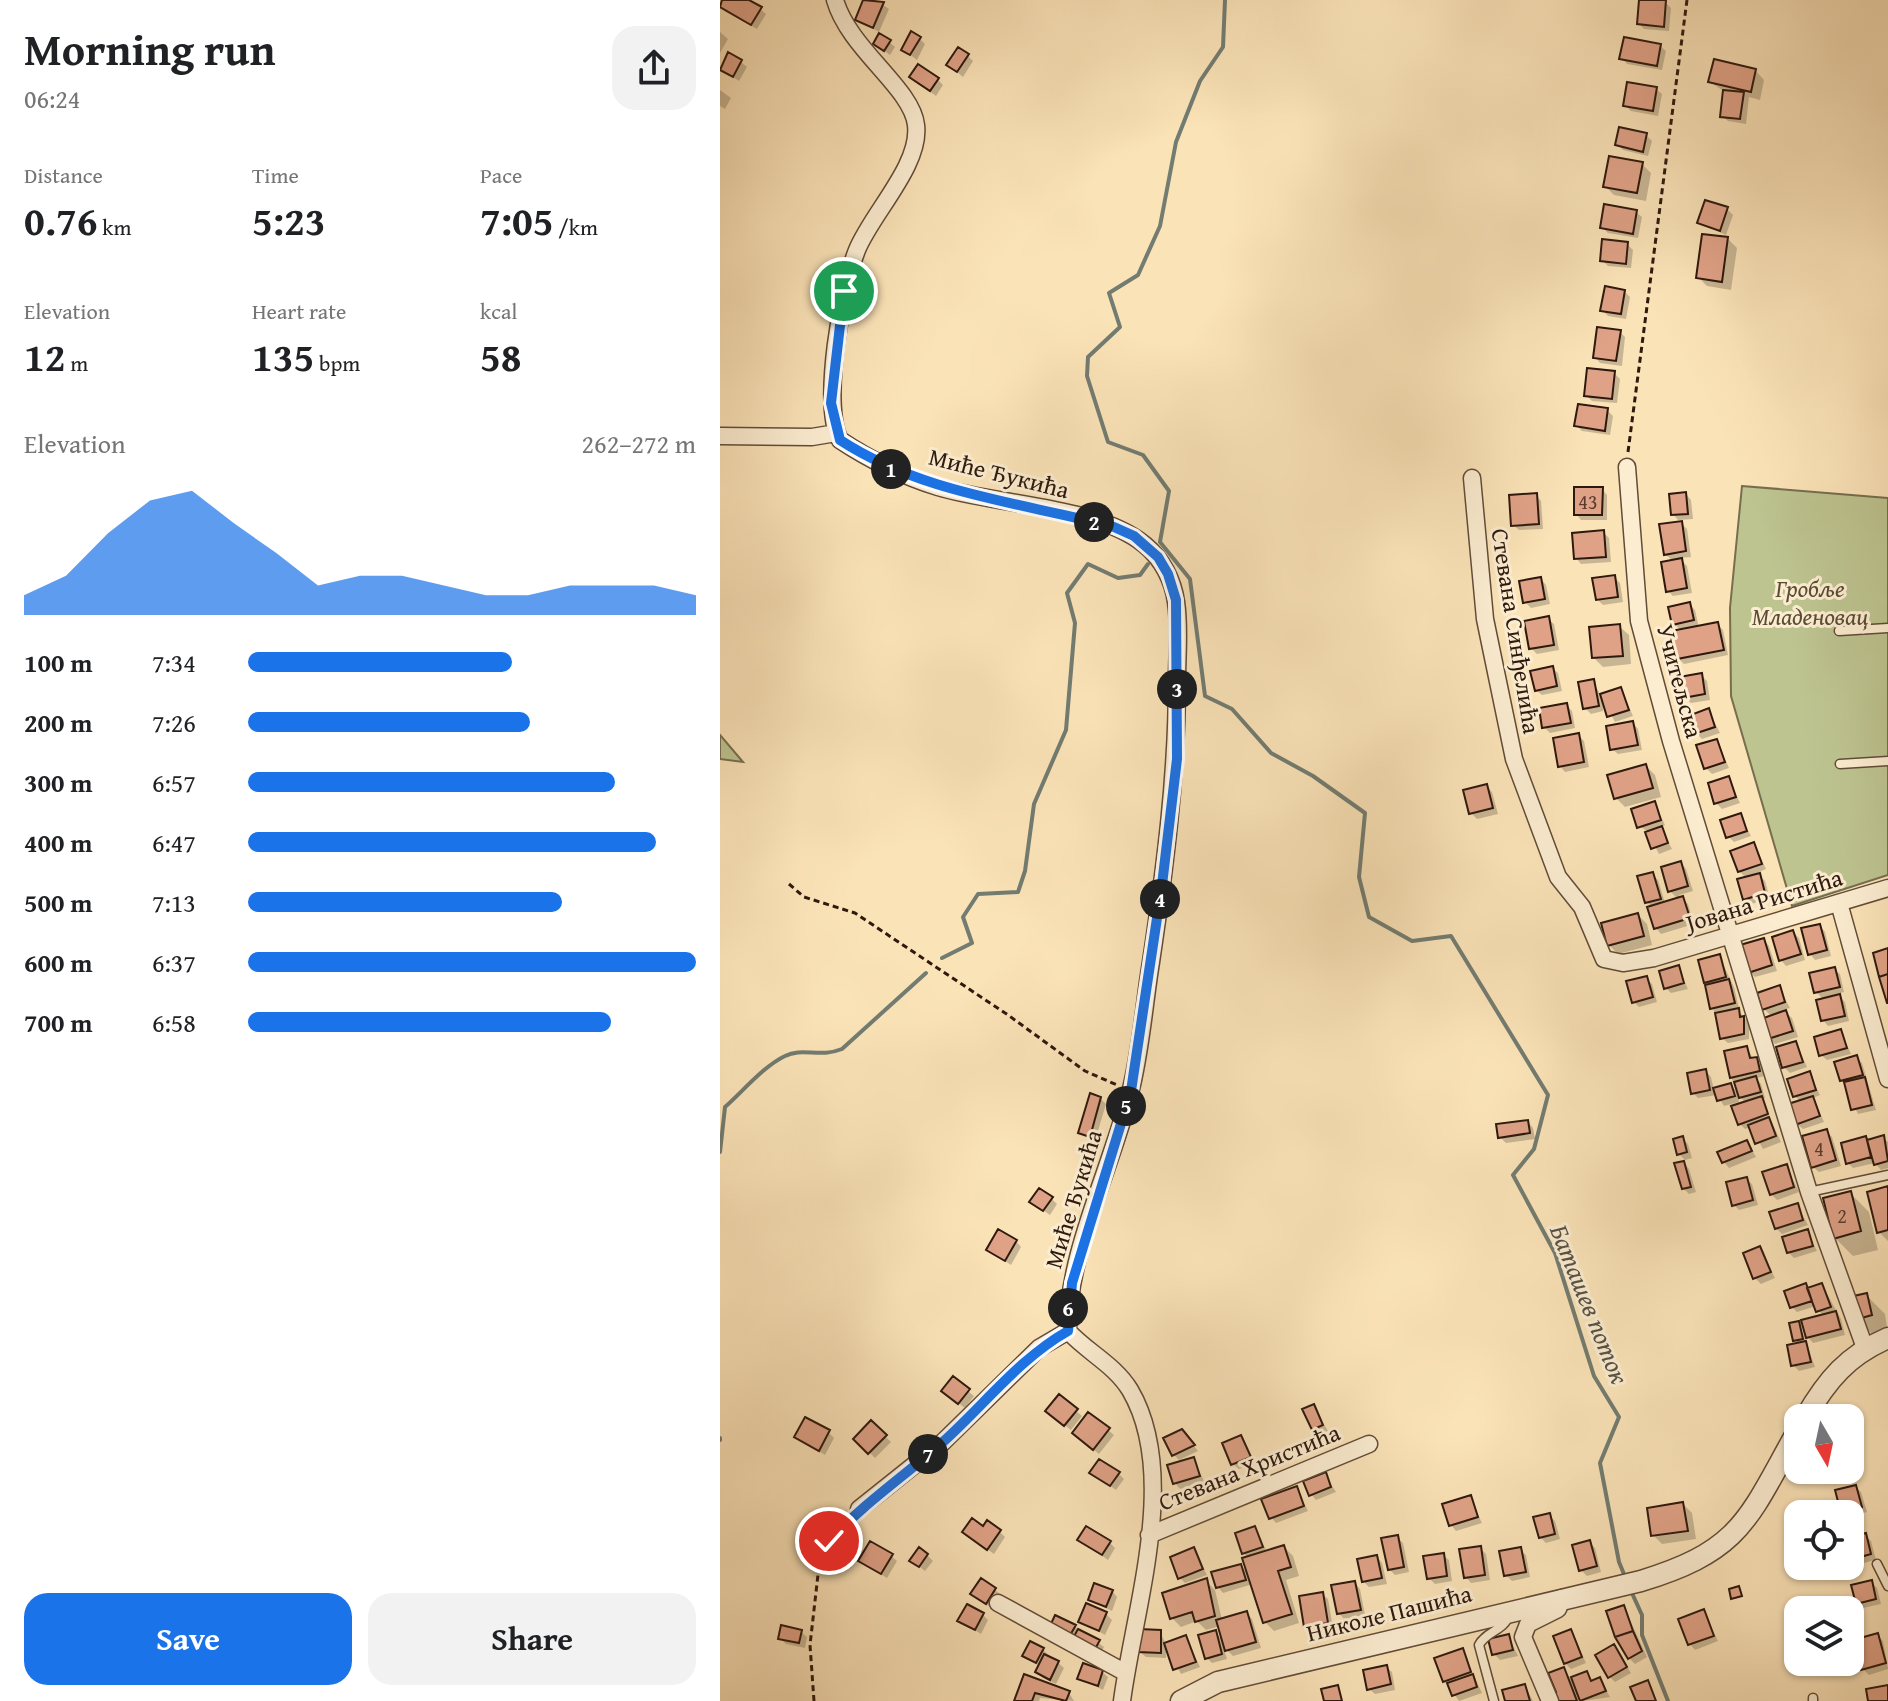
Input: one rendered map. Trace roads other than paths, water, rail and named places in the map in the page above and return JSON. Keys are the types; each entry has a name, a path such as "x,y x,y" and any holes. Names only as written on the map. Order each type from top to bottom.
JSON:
{"street":[{"path":"720,436 812,437 836,433 831,403 844,291 857,249 913,152 917,126 907,100 847,30 835,0"},
{"name":"Миће Ђукића","path":"836,433 840,440 864,456 939,487 1114,527 1147,546 1168,574 1176,600 1177,759 1162,885 1131,1091 1072,1283 1068,1331"},
{"name":"Учитељска","path":"1627,467 1639,621 1671,741 1809,1192 1865,1348"},
{"name":"Стевана Синђелића","path":"1472,478 1481,587 1502,710 1514,759 1558,877 1582,907 1604,959 1623,963 1654,958"},
{"name":"Јована Ристића","path":"1654,958 1888,888"},
{"path":"1839,903 1888,1079"},
{"path":"859,1509 943,1442 1039,1348 1068,1331 1118,1374 1136,1402 1148,1435 1151,1464 1149,1535 1122,1701"},
{"path":"1814,1404 1833,1374 1865,1348 1888,1338"},
{"name":"Стевана Христића","path":"1149,1535 1369,1444"},
{"name":"Николе Пашића","path":"1181,1701 1218,1682 1641,1581 1696,1563 1727,1542 1753,1508 1784,1454"},
{"path":"1550,1701 1523,1637 1528,1624 1558,1609 1562,1598"},
{"path":"998,1603 1126,1673"}],"lane":[{"path":"1839,631 1888,628"},
{"path":"1840,764 1888,761"},
{"path":"1809,1192 1888,1175"},
{"path":"1877,1564 1888,1586"},
{"path":"1494,1701 1479,1645 1484,1638 1504,1626 1510,1610"}],"waterway":[{"name":"Баташев поток","path":"1225,0 1223,47 1200,81 1176,142 1160,226 1138,275 1109,293 1120,327 1088,357 1087,376 1108,442 1143,455 1169,491 1160,542 1190,579 1205,696 1232,709 1271,753 1313,776 1365,813 1359,877 1369,917 1412,941 1451,936 1548,1095 1534,1149 1513,1175 1555,1253 1594,1376 1619,1417 1600,1463 1619,1562 1626,1579"},
{"path":"942,958 972,943 963,917 978,894 1018,892 1025,871 1034,804 1066,730 1075,623 1067,593 1088,564 1118,578 1140,575 1148,564"},
{"path":"720,1152 725,1107 762,1072 791,1053 826,1053 842,1049 926,973"},
{"name":"Баташев поток","path":"1631,1591 1642,1615 1642,1635 1668,1701"}],"park label":[{"name":"Гробље Младеновац","path":"1810,602"}]}
